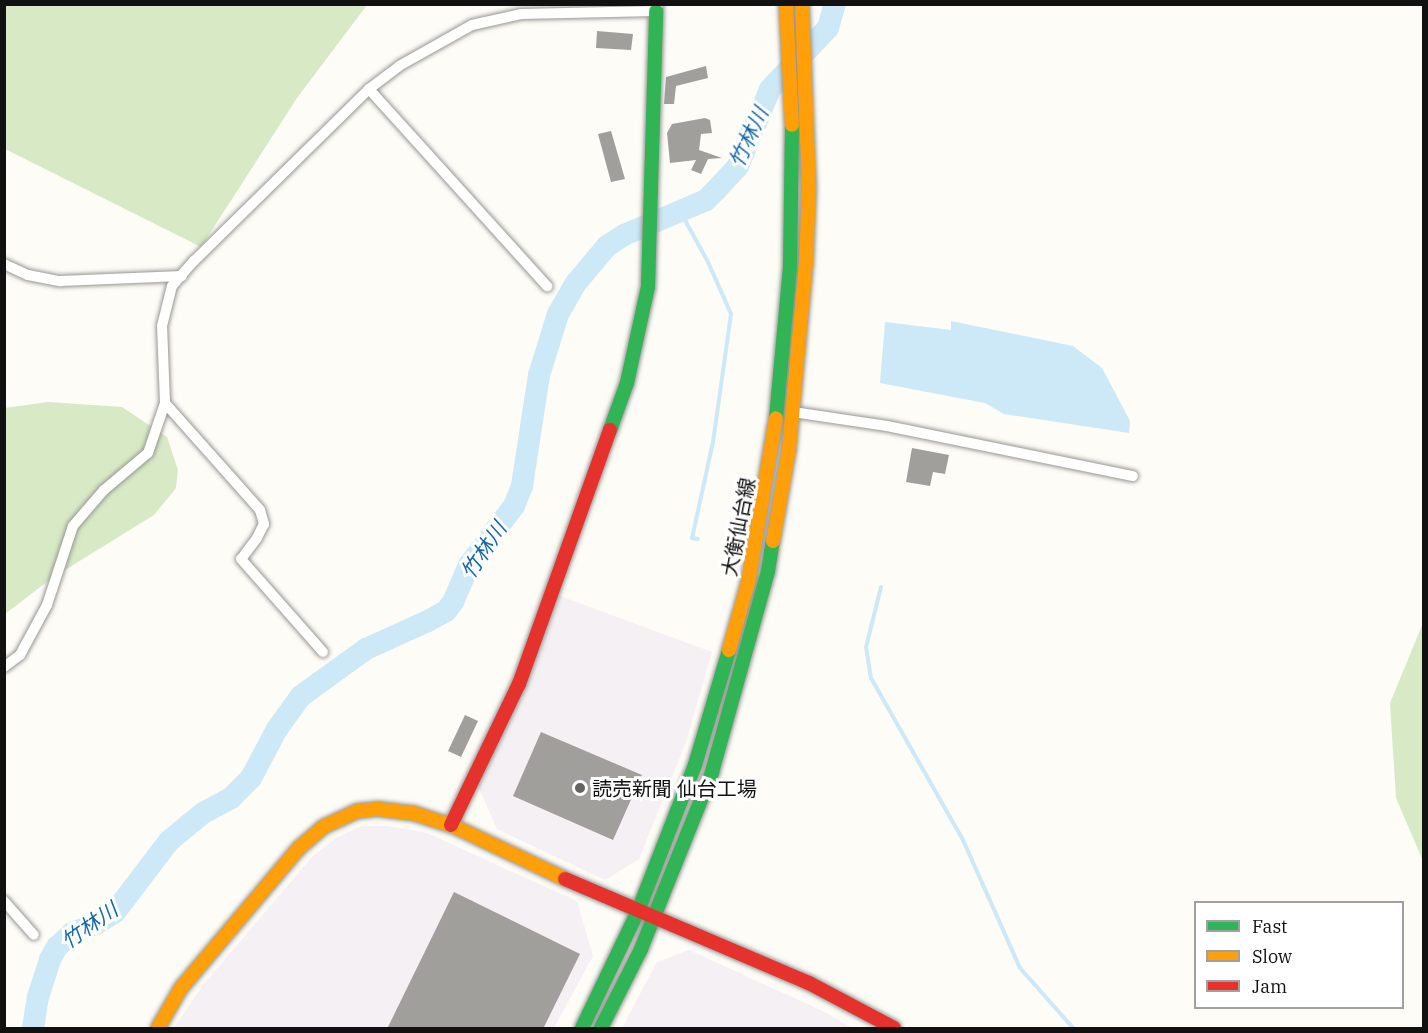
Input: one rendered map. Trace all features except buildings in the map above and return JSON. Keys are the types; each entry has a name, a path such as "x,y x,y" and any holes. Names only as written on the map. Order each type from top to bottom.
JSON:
{"main road":[{"name":"大衡仙台線","path":"582,1029 638,911 695,765 748,583 775,428 790,268 792,107 786,4"},
{"path":"451,825 519,684 627,383 645,309 651,241 657,8"},
{"name":"大衡仙台線","path":"601,1029 654,917 712,772 768,571 794,412 806,263 809,188 807,88 802,8"},
{"path":"158,1029 181,988 299,848 322,827 358,811 378,809 413,813 451,825 535,866 809,983 868,1011 894,1029"}],"street":[{"path":"4,667 20,655 46,605 73,526 104,490 148,453 165,403 162,326 172,286 202,253 369,89 399,66 472,25 521,14 590,8 657,8"},
{"path":"369,89 547,286"},
{"path":"4,264 28,275 60,280 182,276"},
{"path":"165,403 260,510 264,524 242,559 323,652"},
{"path":"794,412 888,426 1133,476"},
{"path":"4,901 34,935"}],"shaded area":[{"path":"560,596 712,652 686,742 639,859 605,880 497,829 478,786 528,684"},
{"path":"362,826 387,826 427,833 577,901 593,956 554,1028 174,1028 203,985 311,858 336,838"},
{"path":"689,950 827,1013 852,1028 622,1028 657,962"}],"green space":[{"path":"5,5 367,5 297,98 201,247 5,149"},
{"path":"48,402 122,407 167,437 178,470 176,488 154,515 52,578 5,614 5,408"},
{"path":"1423,623 1423,861 1396,798 1390,703"}],"water":[{"path":"951,321 1073,346 1102,368 1130,421 1129,433 1004,414 985,403 880,383 885,322 951,330"}],"waterway":[{"name":"竹林川","path":"33,1028 38,997 50,959 57,947 72,933 96,924 115,912 169,841 203,813 231,798 251,778 277,729 301,696 366,649 446,611 453,602 469,565 514,506 522,486 539,375 558,314 576,283 607,246 624,235 706,200 715,191 738,166 770,89 828,28 835,4"},
{"path":"681,213 708,262 731,314 713,442 692,538 698,539"},
{"path":"881,587 866,647 871,678 963,840 1020,968 1073,1028"}],"traffic: fast":[{"path":"610,430 627,383 648,287 656,11"},
{"path":"776,418 790,268 792,125"},
{"path":"601,1028 641,949 712,772 768,571 773,541"},
{"path":"582,1028 638,911 695,765 729,650"}],"traffic: slow":[{"path":"786,4 792,125"},
{"path":"773,541 789,449 806,263 809,188 802,4"},
{"path":"729,650 748,583 776,418"},
{"path":"158,1028 181,988 299,848 323,827 358,811 378,809 413,813 451,825 565,879"}],"traffic: jam":[{"path":"451,825 519,684 610,430"},
{"path":"565,879 809,983 894,1028"}],"place":[{"name":"読売新聞 仙台工場","path":"580,788"}]}
